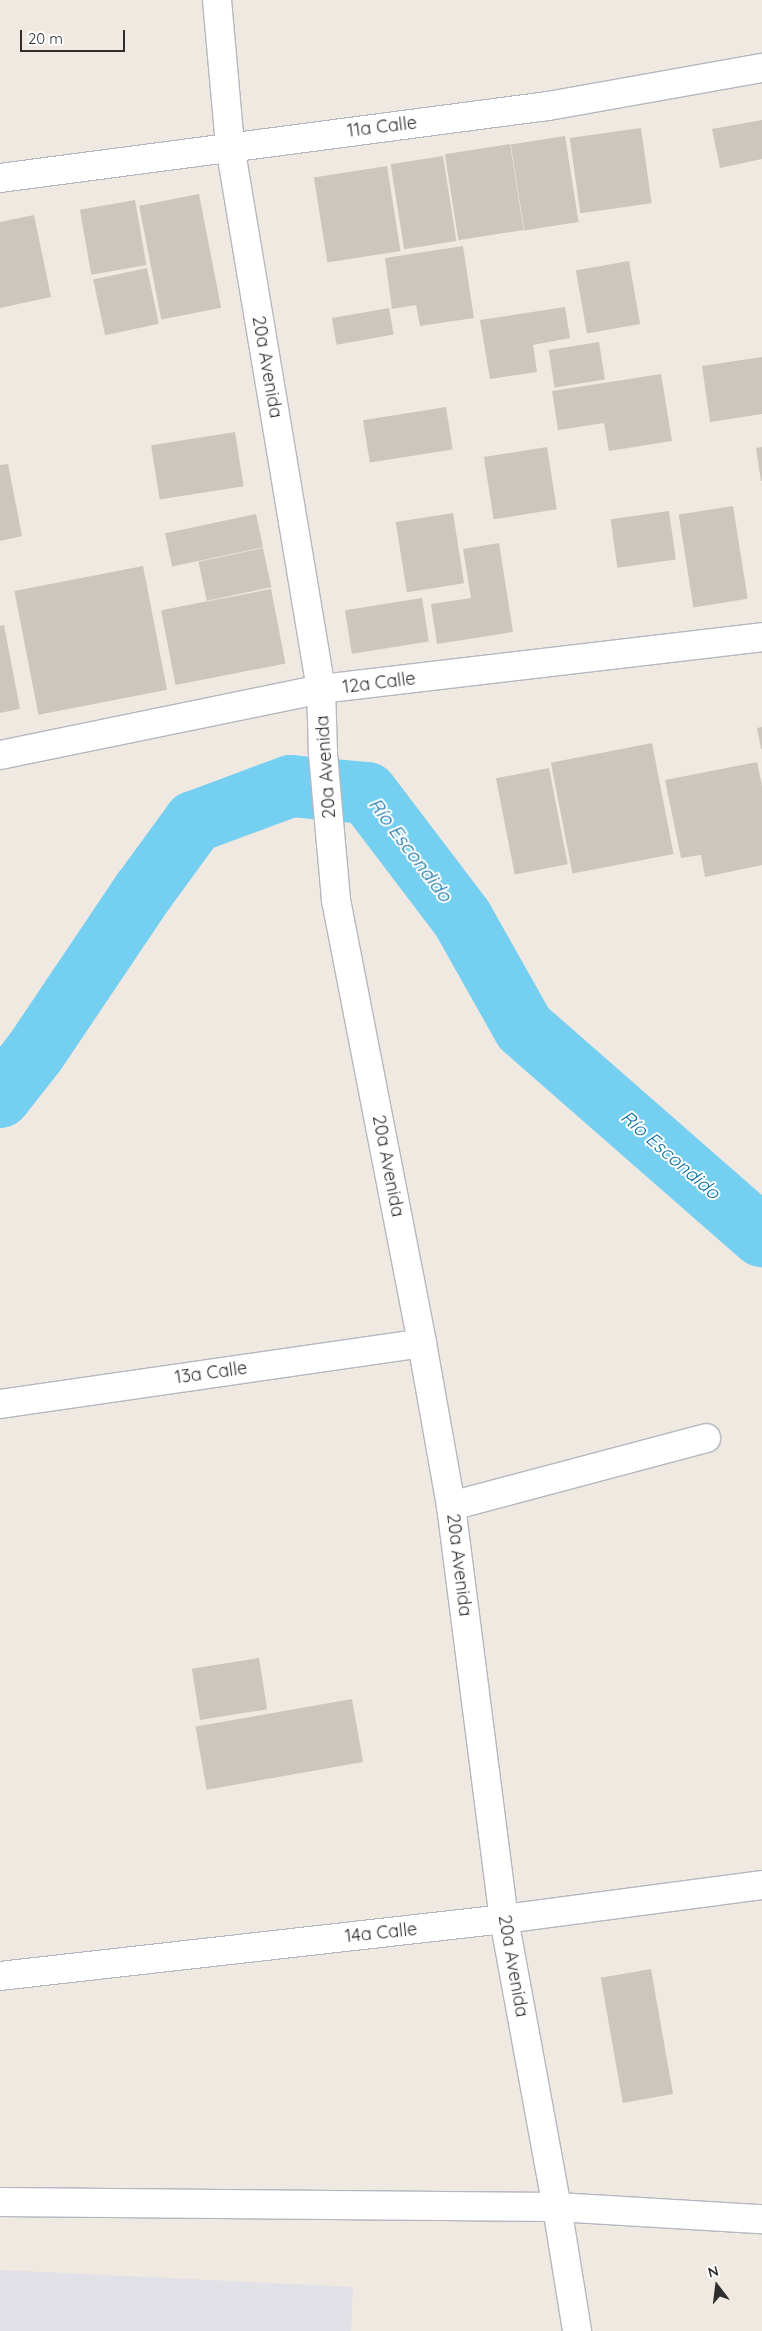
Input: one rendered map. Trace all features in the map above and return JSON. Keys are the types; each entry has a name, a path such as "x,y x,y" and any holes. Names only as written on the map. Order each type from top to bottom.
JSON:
{"street":[{"name":"20a Avenida","path":"217,0 230,146 321,690 323,754 336,900 422,1342 451,1506 504,1919 557,2207 577,2331"},
{"name":"11a Calle","path":"0,178 230,146 548,106 762,68"},
{"name":"12a Calle","path":"0,756 321,690 762,637"},
{"name":"13a Calle","path":"0,1404 422,1342"},
{"path":"451,1506 706,1438"},
{"name":"14a Calle","path":"0,1976 504,1919 762,1885"},
{"path":"0,2202 557,2207 762,2219"}],"shaded area":[{"path":"0,2270 353,2287 351,2331 0,2331"}],"building":[{"path":"762,120 762,159 720,168 712,129"},
{"path":"641,128 652,203 580,213 570,138"},
{"path":"565,136 579,222 524,231 511,145"},
{"path":"510,144 524,230 458,240 445,154"},
{"path":"443,156 456,241 404,249 391,164"},
{"path":"387,166 400,251 327,263 314,178"},
{"path":"199,194 221,308 161,320 139,206"},
{"path":"135,200 146,265 91,275 80,210"},
{"path":"34,215 51,297 0,308 0,222"},
{"path":"463,246 474,318 420,326 416,305 392,309 385,258"},
{"path":"629,261 640,324 587,333 576,270"},
{"path":"147,268 159,324 105,335 93,279"},
{"path":"565,307 570,338 533,345 537,372 490,379 480,320"},
{"path":"389,308 394,335 337,345 332,318"},
{"path":"599,342 605,380 555,388 549,350"},
{"path":"762,357 762,414 710,422 702,366"},
{"path":"661,374 672,441 609,451 604,423 558,430 552,391"},
{"path":"446,407 453,449 370,463 363,420"},
{"path":"235,432 244,486 160,500 151,445"},
{"path":"547,447 557,509 494,519 484,457"},
{"path":"762,447 762,481 761,481 756,448"},
{"path":"8,464 22,536 0,541 0,465"},
{"path":"733,506 748,599 693,607 679,515"},
{"path":"669,511 676,560 617,568 611,519"},
{"path":"453,513 464,583 407,592 396,522"},
{"path":"256,514 263,547 172,567 165,533"},
{"path":"499,543 513,632 437,644 431,604 471,598 463,549"},
{"path":"263,548 271,587 207,601 198,562"},
{"path":"143,566 167,690 38,715 14,591"},
{"path":"271,589 286,664 176,685 161,610"},
{"path":"422,598 429,641 352,654 345,610"},
{"path":"4,625 20,709 0,713 0,626"},
{"path":"762,727 762,749 761,749 757,728"},
{"path":"652,743 674,854 572,874 551,763"},
{"path":"757,762 762,786 762,865 705,877 701,855 681,858 665,780"},
{"path":"549,768 568,864 515,875 496,778"},
{"path":"259,1658 267,1709 200,1720 192,1669"},
{"path":"352,1699 363,1762 207,1790 195,1727"},
{"path":"651,1969 673,2094 623,2103 601,1978"}],"waterway":[{"name":"Río Escondido","path":"0,1097 36,1051 143,892 194,822 291,786 367,793 462,918 524,1028 762,1236"}]}
